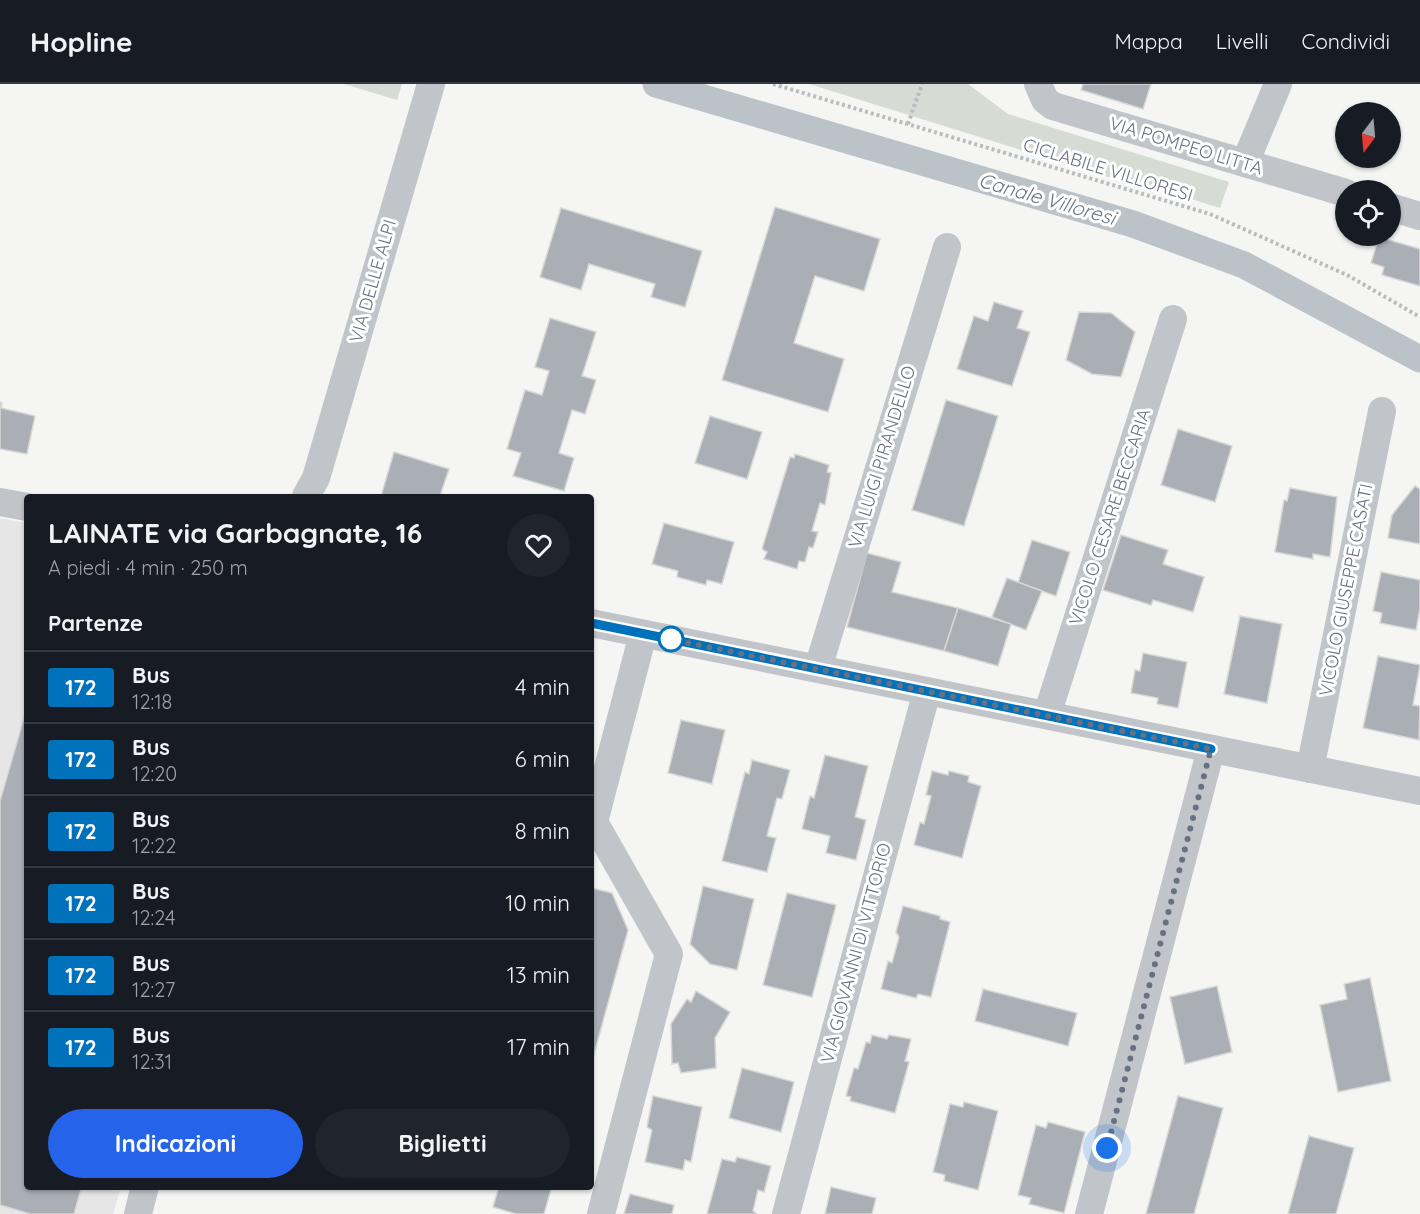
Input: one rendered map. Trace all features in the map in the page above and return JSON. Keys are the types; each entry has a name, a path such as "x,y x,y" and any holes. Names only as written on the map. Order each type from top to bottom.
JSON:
{"street":[{"name":"VIA DELLE ALPI","path":"314,490 431,84"},
{"name":"VIA POMPEO LITTA","path":"1026,84 1037,84 1045,100 1053,106 1335,190"},
{"path":"1245,163 1278,84"},
{"path":"1401,210 1420,216"},
{"name":"VIA LUIGI PIRANDELLO","path":"818,668 947,247"},
{"name":"VICOLO CESARE BECCARIA","path":"1047,715 1173,319"},
{"name":"VICOLO GIUSEPPE CASATI","path":"1310,769 1382,411"},
{"path":"0,502 24,506"},
{"path":"594,624 1420,791"},
{"path":"601,1214 669,954 594,822 643,634"},
{"name":"VIA GIOVANNI DI VITTORIO","path":"786,1214 927,691"},
{"path":"1089,1214 1211,749"},
{"path":"138,1214 144,1190"}],"path":[{"name":"CICLABILE VILLORESI","path":"773,84 1210,214 1347,275 1420,317"},
{"path":"908,124 922,84"}],"shaded area":[{"path":"344,84 402,84 397,100"},
{"path":"809,84 968,84 1008,114 1229,182 1220,208 1118,176 1108,177"},
{"path":"0,518 24,522 24,1190 120,1190 113,1214 0,1214"}],"building":[{"path":"1083,84 1151,84 1143,109 1081,90"},
{"path":"775,207 880,239 864,291 815,276 794,343 844,359 828,412 722,380"},
{"path":"561,208 702,251 685,307 651,297 655,284 589,264 581,290 540,277"},
{"path":"1401,243 1420,249 1420,286 1382,275 1384,267 1371,263 1376,246 1401,246"},
{"path":"994,302 1023,311 1017,328 1030,332 1012,386 957,369 974,316 988,321"},
{"path":"1079,312 1111,313 1135,332 1121,377 1092,374 1066,360"},
{"path":"550,318 596,332 582,376 596,380 585,414 572,410 559,453 574,458 564,491 513,476 521,453 507,449 525,390 542,395 549,371 535,367"},
{"path":"946,400 998,416 964,526 912,510"},
{"path":"0,402 2,403 1,408 35,416 27,454 0,449"},
{"path":"710,416 762,432 747,479 695,463"},
{"path":"1178,429 1232,446 1215,502 1161,485"},
{"path":"394,452 449,469 441,494 382,494"},
{"path":"795,454 829,465 827,472 831,473 825,505 820,503 812,531 818,532 813,548 809,547 805,562 799,561 797,569 764,559 767,552 762,549 790,457 794,458"},
{"path":"1415,486 1420,489 1420,544 1388,538 1392,515"},
{"path":"1290,488 1337,497 1330,557 1313,554 1313,559 1275,552 1284,500 1287,501"},
{"path":"664,523 734,542 722,584 707,580 706,585 677,577 678,571 652,564"},
{"path":"1121,535 1168,550 1163,564 1204,577 1193,612 1153,600 1151,605 1103,590"},
{"path":"1032,540 1070,552 1056,596 1018,583"},
{"path":"867,553 901,562 892,592 958,608 944,651 847,627"},
{"path":"1381,572 1420,580 1420,609 1416,630 1380,623 1382,613 1373,611"},
{"path":"1007,578 1042,591 1026,630 992,617"},
{"path":"958,608 1011,624 998,666 944,651"},
{"path":"1240,616 1282,624 1267,703 1224,694"},
{"path":"1143,653 1187,662 1178,708 1157,704 1158,698 1131,693 1135,670 1140,671"},
{"path":"1378,656 1420,665 1413,705 1420,706 1419,740 1363,728"},
{"path":"24,717 24,1190 81,1190 74,1214 30,1214 0,1205 0,801"},
{"path":"681,720 725,730 712,784 668,773"},
{"path":"825,755 868,766 855,817 866,820 856,860 826,853 830,836 802,829 810,796 814,798"},
{"path":"752,760 790,770 782,799 777,798 767,836 776,838 767,872 722,861 745,772 749,774"},
{"path":"932,771 948,775 949,771 969,776 968,782 981,786 962,858 914,845 920,822 924,824 931,796 926,795"},
{"path":"703,886 754,899 737,970 710,964 690,944"},
{"path":"594,889 612,893 628,930 594,1054"},
{"path":"787,893 836,905 812,997 763,985"},
{"path":"903,906 940,916 940,919 950,922 931,997 918,994 916,998 881,989 888,961 892,963 899,937 896,932"},
{"path":"1370,978 1391,1081 1338,1092 1320,1005 1347,999 1344,984"},
{"path":"1217,986 1232,1052 1185,1064 1170,997"},
{"path":"983,989 1077,1013 1068,1046 975,1021"},
{"path":"696,991 730,1012 715,1038 716,1068 681,1073 678,1063 672,1064 671,1024 687,999 691,1002"},
{"path":"872,1035 887,1039 889,1035 911,1039 905,1061 909,1062 895,1113 850,1101 851,1097 846,1096 854,1068 858,1069 866,1042 870,1043"},
{"path":"742,1068 794,1082 781,1132 729,1118"},
{"path":"653,1096 702,1107 691,1162 685,1160 683,1170 645,1162 652,1130 647,1127"},
{"path":"1178,1096 1223,1108 1194,1214 1146,1214"},
{"path":"964,1102 998,1111 978,1190 944,1181 945,1175 933,1172 950,1104 963,1107"},
{"path":"1048,1122 1085,1132 1064,1213 1029,1204 1031,1198 1018,1195 1036,1125 1046,1128"},
{"path":"1309,1136 1354,1148 1336,1214 1288,1214"},
{"path":"737,1157 771,1166 764,1192 758,1190 753,1211 757,1214 707,1214 722,1159 735,1162"},
{"path":"831,1187 876,1198 872,1214 825,1214"},
{"path":"498,1190 551,1190 544,1214 516,1214 493,1207"},
{"path":"630,1194 674,1205 672,1214 624,1214"}],"waterway":[{"name":"Canale Villoresi","path":"656,84 1133,224 1244,265 1420,359"}],"bus line":[{"name":"172","path":"594,624 1211,749"}],"route":[{"path":"671,639 669,639 1211,749 1107,1148"}]}
